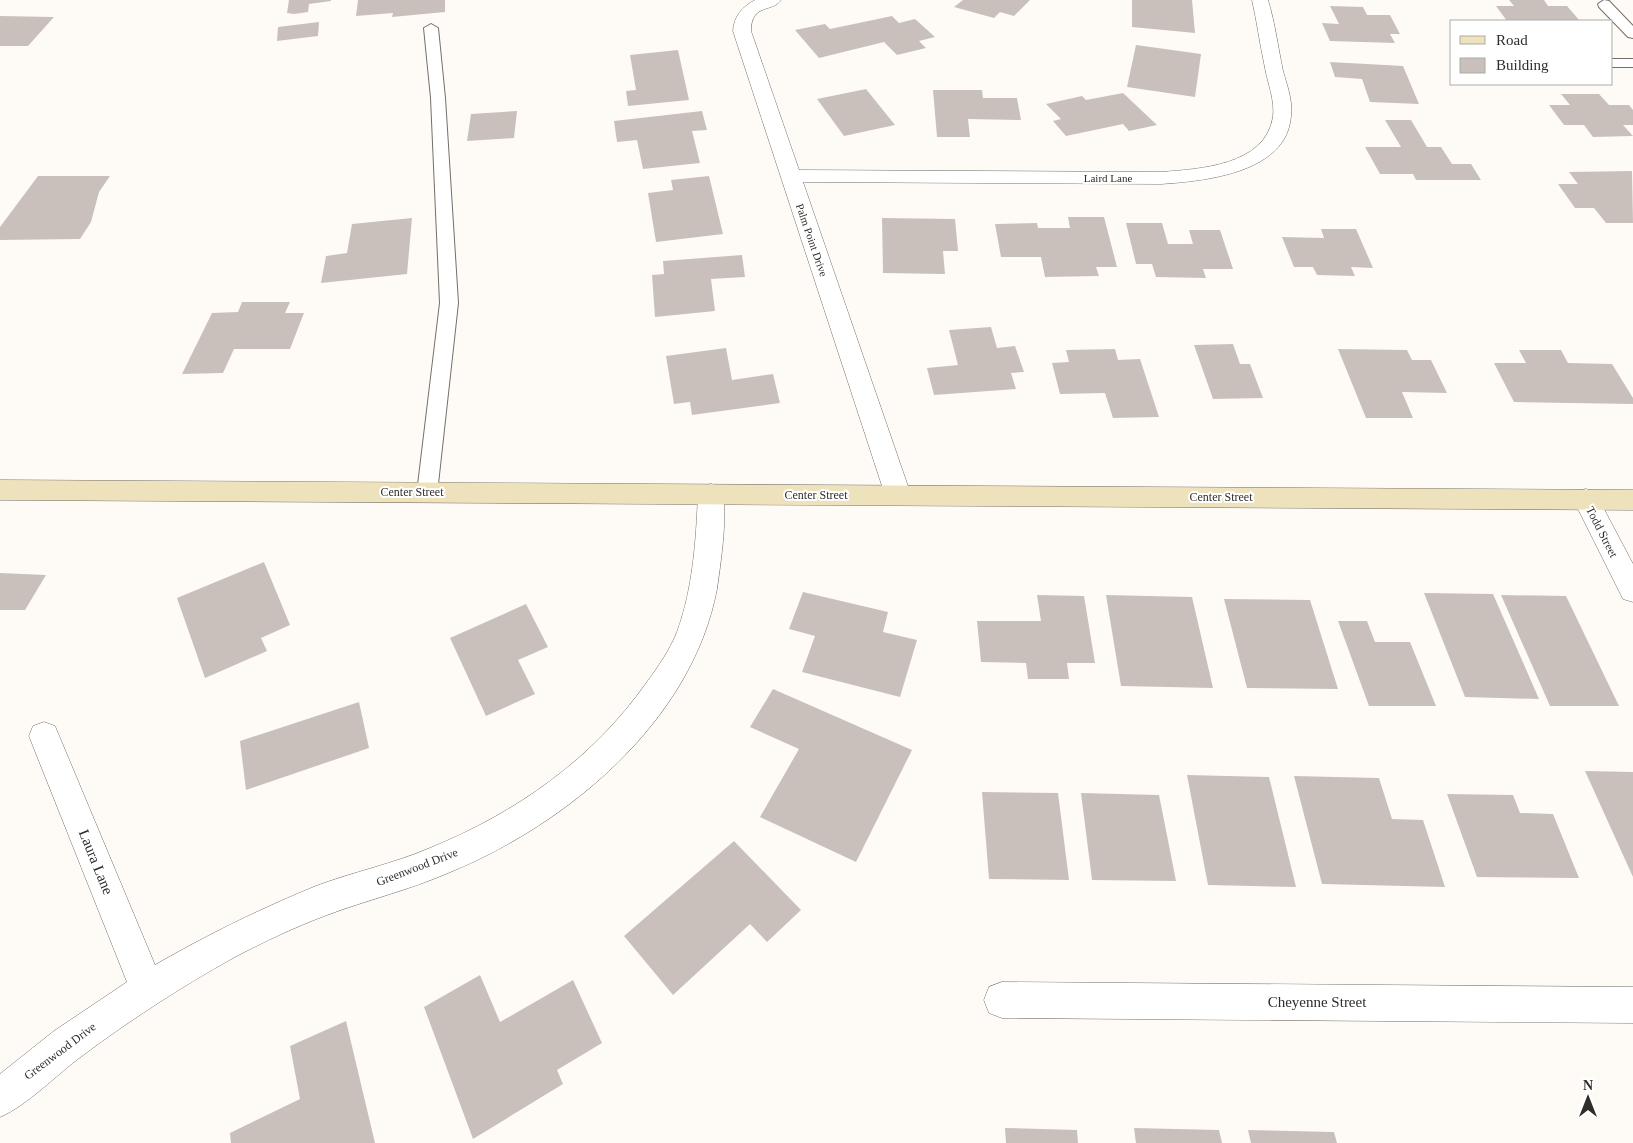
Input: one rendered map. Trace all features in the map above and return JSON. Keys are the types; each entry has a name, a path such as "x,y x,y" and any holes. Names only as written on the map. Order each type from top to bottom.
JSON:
{"street":[{"name":"Palm Point Drive","path":"773,0 755,7 746,14 741,23 742,31 898,495"},
{"name":"Laird Lane","path":"790,176 1161,178 1200,175 1233,167 1247,161 1268,146 1277,132 1282,118 1260,0"},
{"name":"Center Street","path":"0,490 1633,500"},
{"name":"Greenwood Drive","path":"0,1098 78,1035 147,989 236,938 324,900 440,861 504,830 561,793 611,750 650,704 680,656 691,633 704,586 710,542 712,494"},
{"name":"Todd Street","path":"1586,499 1633,591"},
{"name":"Laura Lane","path":"44,736 147,989"},
{"name":"Cheyenne Street","path":"1002,1000 1633,1005"}],"lane":[{"path":"1604,4 1633,34"},
{"path":"427,492 449,303 438,107 431,28"},
{"path":"1613,64 1633,63 1629,54 1633,45"}],"building":[{"path":"289,0 331,1 309,4 308,12 294,14 287,13"},
{"path":"358,0 445,0 445,12 392,17 393,13 356,16"},
{"path":"963,0 1030,0 1014,16 1000,12 994,18 954,7"},
{"path":"1132,0 1192,0 1195,33 1132,27"},
{"path":"1509,0 1544,0 1548,6 1567,6 1579,20 1506,20 1496,6 1514,6"},
{"path":"1330,6 1363,7 1367,15 1390,15 1400,34 1390,34 1395,43 1330,41 1322,23 1339,24"},
{"path":"0,16 54,17 28,46 0,46"},
{"path":"892,16 899,23 915,19 935,37 919,41 926,48 897,55 884,42 819,58 795,30 825,24 830,29"},
{"path":"319,22 318,36 277,41 278,27"},
{"path":"1136,45 1201,54 1195,97 1127,87"},
{"path":"678,50 689,100 628,106 626,91 636,90 630,55"},
{"path":"1330,62 1403,66 1419,104 1370,102 1362,79 1335,77"},
{"path":"866,89 895,125 844,136 817,99"},
{"path":"933,90 982,90 983,98 1017,98 1021,120 968,119 970,137 937,137"},
{"path":"1123,93 1157,125 1129,131 1123,124 1066,136 1053,121 1061,119 1046,104 1082,96 1086,100"},
{"path":"1561,94 1599,94 1609,105 1629,105 1633,110 1633,125 1623,125 1633,136 1593,137 1584,125 1564,125 1549,105 1570,105"},
{"path":"517,111 514,138 467,141 471,114"},
{"path":"702,111 707,130 692,131 700,163 643,169 637,140 617,142 614,121"},
{"path":"1385,120 1411,120 1427,147 1441,147 1452,164 1471,164 1481,180 1416,180 1413,174 1380,174 1365,147 1401,147"},
{"path":"1632,171 1633,223 1606,223 1594,208 1575,208 1558,184 1578,184 1569,172"},
{"path":"38,176 110,176 99,192 91,222 80,239 0,240 0,227"},
{"path":"709,176 723,234 656,242 648,193 673,190 671,180"},
{"path":"1068,217 1104,217 1117,267 1096,267 1099,276 1045,277 1041,257 1001,257 995,224 1037,223 1038,228 1070,228"},
{"path":"412,218 407,274 321,283 326,256 347,253 352,224"},
{"path":"882,218 955,219 958,251 943,251 945,274 883,273"},
{"path":"1126,223 1162,223 1168,244 1193,244 1189,230 1220,230 1233,269 1203,269 1206,278 1156,277 1152,264 1136,264"},
{"path":"1321,229 1356,229 1373,268 1351,267 1355,276 1317,275 1313,267 1294,267 1282,237 1324,238"},
{"path":"742,255 745,277 711,279 715,311 655,317 652,275 664,274 663,261"},
{"path":"242,302 290,302 285,313 304,313 290,349 234,349 223,373 182,374 212,313 238,312"},
{"path":"991,327 997,348 1015,346 1024,372 1011,373 1016,389 934,395 927,368 958,365 949,330"},
{"path":"1233,344 1240,364 1250,364 1263,398 1213,399 1194,345"},
{"path":"726,348 732,380 773,374 780,403 692,415 690,402 674,404 666,356"},
{"path":"1115,349 1118,360 1140,359 1159,417 1113,418 1105,393 1060,394 1052,363 1069,362 1066,350"},
{"path":"1338,349 1407,350 1412,360 1431,360 1447,393 1402,392 1413,418 1366,418"},
{"path":"1519,350 1561,350 1568,363 1612,364 1633,398 1633,404 1514,402 1494,363 1526,363"},
{"path":"264,562 290,625 261,638 267,651 205,678 177,598"},
{"path":"0,573 46,575 25,610 0,610"},
{"path":"803,592 888,612 883,632 917,640 900,697 802,672 815,636 789,629"},
{"path":"1424,593 1493,594 1539,699 1465,697"},
{"path":"1037,595 1084,596 1095,663 1067,663 1069,679 1028,679 1026,663 981,662 977,621 1041,621"},
{"path":"1106,595 1192,597 1213,688 1121,686"},
{"path":"1501,595 1566,596 1619,706 1550,706"},
{"path":"1224,599 1310,600 1338,689 1247,688"},
{"path":"526,604 548,647 518,660 535,694 486,716 450,638"},
{"path":"1338,621 1367,621 1375,642 1410,642 1436,706 1369,706"},
{"path":"773,689 912,750 856,862 760,817 799,749 750,727"},
{"path":"359,702 369,748 246,790 240,741"},
{"path":"1585,771 1633,772 1633,877"},
{"path":"1187,775 1269,777 1296,887 1208,885"},
{"path":"1294,776 1379,778 1392,819 1423,820 1445,887 1322,884"},
{"path":"982,792 1058,793 1069,880 989,879"},
{"path":"1081,793 1159,795 1176,881 1092,880"},
{"path":"1447,794 1513,795 1520,813 1553,814 1579,878 1477,877"},
{"path":"734,841 801,910 767,942 750,924 673,995 624,936"},
{"path":"480,975 500,1022 573,980 602,1043 557,1070 563,1084 473,1139 424,1007"},
{"path":"346,1021 375,1143 231,1143 230,1133 300,1099 290,1046"},
{"path":"1005,1128 1077,1130 1078,1143 1006,1143"},
{"path":"1134,1128 1219,1130 1222,1143 1136,1143"},
{"path":"1248,1130 1334,1132 1337,1143 1251,1143"}]}
